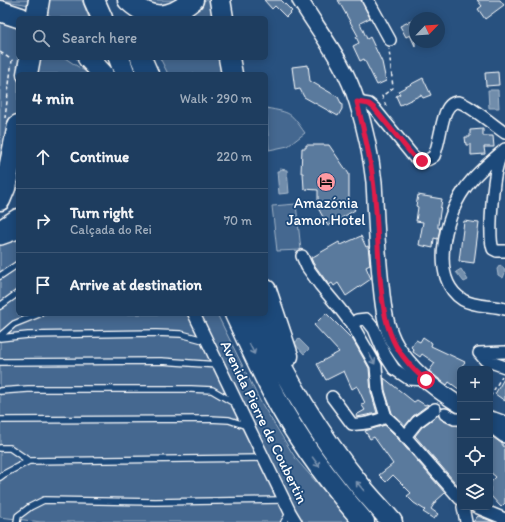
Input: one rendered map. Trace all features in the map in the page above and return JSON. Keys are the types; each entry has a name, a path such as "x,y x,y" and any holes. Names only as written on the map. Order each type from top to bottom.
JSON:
{"highway":[{"path":"36,16 39,0"},
{"path":"94,0 101,16"},
{"path":"117,0 124,16"},
{"path":"128,0 142,10 154,15 166,16 193,0"},
{"path":"220,0 223,16"},
{"path":"27,72 30,60"},
{"path":"90,60 100,72"},
{"path":"120,60 124,72"},
{"path":"142,60 147,72"},
{"path":"229,60 232,72"},
{"path":"0,200 5,188 11,124"},
{"path":"0,231 16,220"},
{"path":"268,297 308,412"},
{"path":"235,316 275,398 304,446 338,492 364,522"},
{"path":"257,316 280,365 330,446 358,484 392,522"}],"street":[{"path":"300,0 334,54 348,80 357,102 373,180 379,271 383,308 389,330 396,346 414,368 426,380 457,403"},
{"path":"368,0 390,40"},
{"path":"357,102 369,104 413,156 422,161 427,161 434,156 444,115 447,108 456,102 464,104 505,133"},
{"path":"504,150 494,180 490,238 493,249 497,251 505,251"},
{"path":"504,150 477,175 460,196 452,213 447,231 443,261 446,278 459,297 465,301 505,309"},
{"path":"0,240 16,234"},
{"path":"302,256 307,267 320,285 353,326 376,366 378,392 386,417 457,496"},
{"name":"Avenida Pierre de Coubertin","path":"195,316 296,522"},
{"path":"353,326 357,320 366,319 374,329 385,355 394,369 409,380 426,380"},
{"path":"505,352 479,353 485,360 505,369"},
{"path":"332,397 352,424 368,424 386,417"},
{"path":"405,437 417,422 440,412 457,419"},
{"path":"493,418 505,422"},
{"path":"493,426 505,435"},
{"path":"441,477 457,487"},
{"path":"464,510 466,522"},
{"path":"488,510 503,514"}],"lane":[{"path":"0,276 16,265"},
{"path":"0,306 16,294"},
{"path":"0,337 14,324 34,316"},
{"path":"0,337 28,335 156,333 182,334 207,341"},
{"path":"0,362 161,361 219,365"},
{"path":"0,391 28,389 212,390 238,405"},
{"path":"0,420 210,419 230,420 249,427"},
{"path":"0,448 10,448 29,461"},
{"path":"0,477 29,461 264,458"},
{"path":"17,522 18,516 30,507 44,500 147,502 284,500"},
{"path":"284,522 290,512"}],"path":[{"path":"380,116 386,105 382,96 393,88 390,40"},
{"path":"0,52 12,60 11,124"},
{"path":"493,391 505,369"}],"shaded area":[{"path":"0,0 31,0 30,5"},
{"path":"46,0 82,0 88,16 50,16 45,12"},
{"path":"143,0 181,0 166,6 157,7"},
{"path":"205,0 211,0 214,16 188,16"},
{"path":"0,22 16,26 16,60 68,60 86,72 16,72 16,190 0,201"},
{"path":"161,60 221,60 224,72 167,72"},
{"path":"488,90 498,90 499,108 489,108"},
{"path":"268,108 290,114 305,133 288,146 269,150"},
{"path":"280,169 287,170 289,193 279,194 277,171 280,171"},
{"path":"296,204 301,250 277,251 272,206"},
{"path":"16,231 16,316 218,316 260,401 296,459 351,522 41,522 0,517 0,243"},
{"path":"500,265 504,268 505,273 503,278 498,275 497,269"},
{"path":"461,269 468,280 464,282 456,272"},
{"path":"299,339 309,349 304,354 294,343"}],"building":[{"path":"264,0 281,0 292,11 286,17 275,6 272,9"},
{"path":"338,0 361,0 370,18 360,23 367,39 370,37 382,62 386,81 377,85 364,59 360,61 353,46 359,43 356,37 358,36"},
{"path":"477,0 500,0 504,5 485,19 478,9 482,6"},
{"path":"409,22 409,36 406,37 400,26"},
{"path":"308,65 310,81 338,97 342,105 342,109 338,116 304,97 300,89 295,90 292,67"},
{"path":"498,72 499,85 486,86 485,73"},
{"path":"423,78 431,95 423,98 421,95 400,105 396,96 400,94 398,91"},
{"path":"483,129 483,136 493,136 494,147 484,147 485,154 471,155 471,145 466,145 465,137 470,137 470,130"},
{"name":"Amazónia Jamor Hotel","path":"306,145 329,145 349,174 349,201 355,210 328,226 318,208 318,190 304,189 303,173 301,173 302,148 306,148"},
{"path":"418,195 442,199 438,225 438,228 440,228 438,239 434,238 433,248 419,245 423,222 416,221"},
{"path":"464,221 479,223 474,263 459,261"},
{"path":"361,236 366,247 368,246 370,265 366,267 371,279 346,296 338,283 334,286 332,283 329,285 311,258 339,242 341,245"},
{"path":"326,313 353,340 369,368 371,392 377,413 357,417 356,415 365,410 361,404 365,403 357,386 352,389 344,371 326,380 317,364 339,352 314,325"},
{"path":"423,337 432,343 431,346 465,362 462,366 457,366 457,388 449,382 447,385 429,371 435,363 422,354 420,357 413,352 414,350 411,347 416,340 420,342"},
{"path":"505,377 505,401 495,394"},
{"path":"384,378 414,402 417,400 425,405 428,405 413,416 405,426 392,413 385,390"},
{"path":"438,415 442,420 457,426 457,485 415,436 422,427"},
{"path":"385,425 445,493 436,501 431,509 438,514 434,519 423,512 425,510 414,503 407,496 411,493 393,475 386,482 379,475 393,464 374,437 370,439 365,431"},
{"path":"493,437 505,448 505,503 501,507 493,498 493,480 496,477 493,474"},
{"path":"478,516 494,522 473,522"}],"place":[{"name":"Amazónia Jamor Hotel","path":"326,182"}],"route":[{"path":"422,161 413,156 374,108 369,104 357,102 373,180 383,308 389,330 396,346 420,376 426,380"}]}
